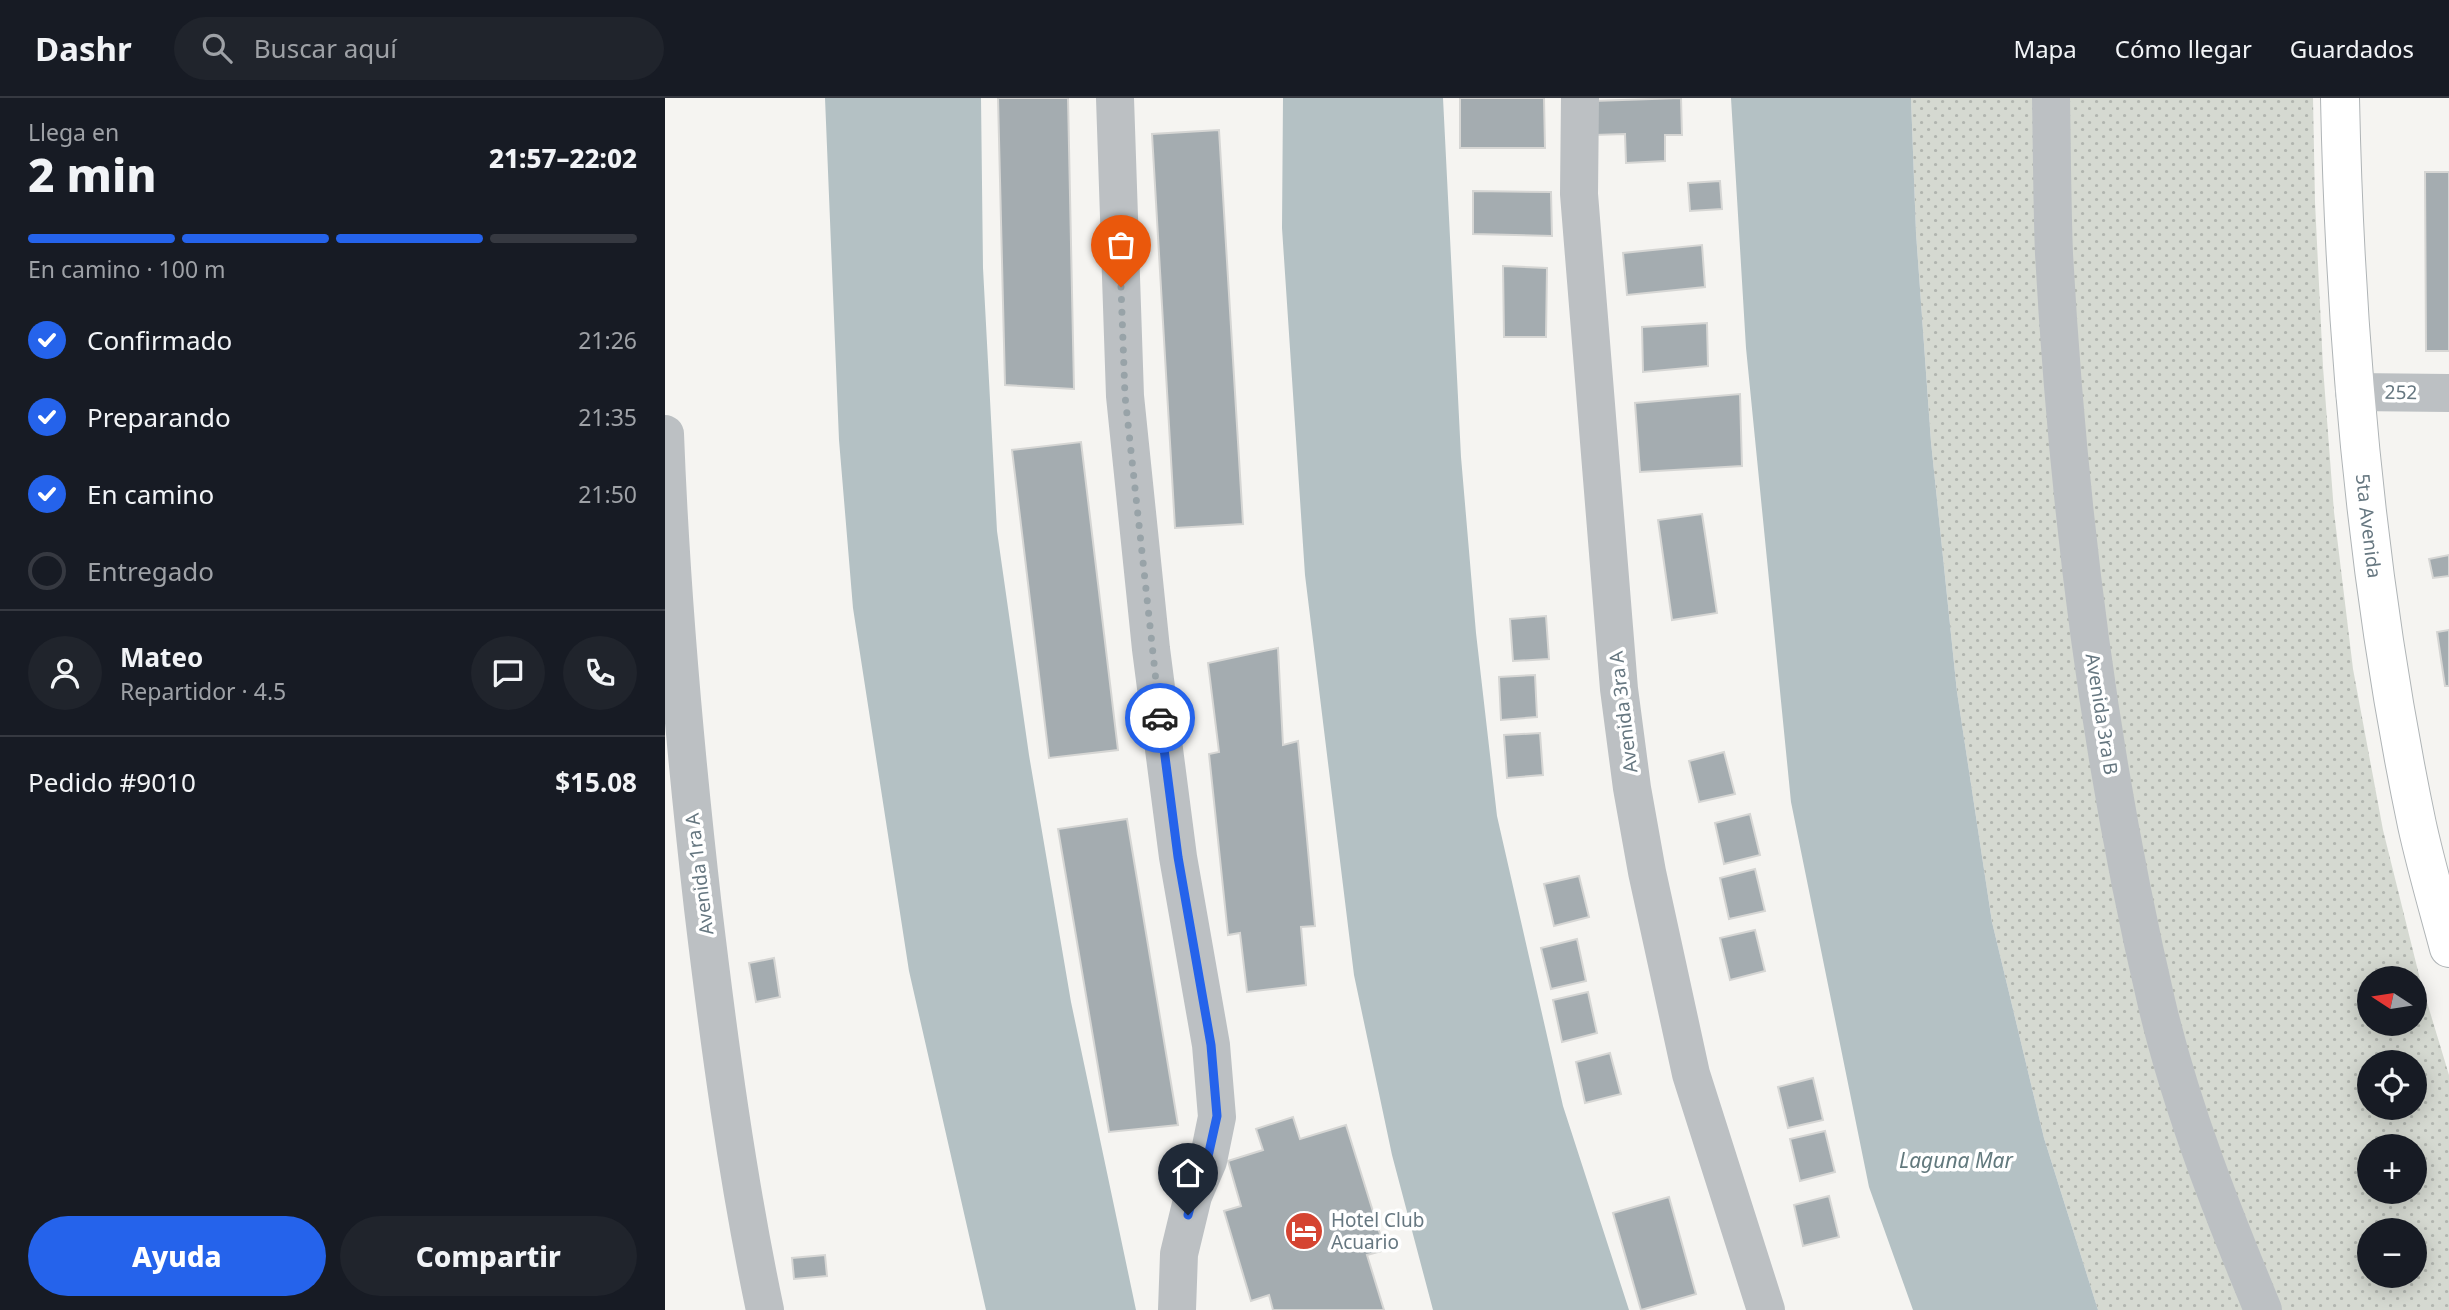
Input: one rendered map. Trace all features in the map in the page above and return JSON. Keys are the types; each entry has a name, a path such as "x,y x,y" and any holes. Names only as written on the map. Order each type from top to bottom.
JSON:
{"highway":[{"name":"5ta Avenida","path":"2340,98 2354,392 2381,629 2417,827 2449,948"}],"street":[{"path":"1115,98 1125,396 1151,649 1174,829 1211,1045 1217,1116 1207,1161 1193,1196 1179,1254 1177,1310"},
{"name":"Avenida 3ra A","path":"1580,98 1581,221 1619,689 1632,788 1647,872 1691,1074 1766,1310"},
{"name":"Avenida 3ra B","path":"2050,98 2054,253 2079,551 2099,705 2158,1007 2188,1110 2222,1211 2263,1310"},
{"name":"252","path":"2354,392 2449,393"},
{"name":"Avenida 1ra A","path":"665,434 685,755 715,1014 751,1243 765,1310"}],"shaded area":[{"path":"1911,98 2313,98 2323,367 2334,512 2353,669 2383,830 2417,966 2357,966 2357,1036 2427,1036 2427,1002 2449,1075 2449,1310 2098,1310 2044,1138 1992,922 1957,692 1931,442 1916,233"}],"water":[{"path":"825,98 981,98 983,268 997,531 1029,755 1071,1002 1136,1310 986,1310 909,971 853,608 839,440"},
{"path":"1283,98 1443,98 1461,457 1476,633 1497,816 1563,1106 1629,1310 1433,1310 1392,1155 1354,975 1305,575 1282,228"},
{"name":"Laguna Mar","path":"1731,98 1911,98 1916,233 1931,442 1957,692 1992,922 2044,1138 2098,1310 1913,1310 1869,1187 1791,802 1746,348"}],"building":[{"path":"998,98 1068,98 1074,389 1005,385"},
{"path":"1460,98 1544,98 1545,148 1460,148"},
{"path":"1681,98 1682,135 1665,135 1665,161 1626,163 1625,134 1594,135 1593,101"},
{"path":"1219,130 1243,524 1175,528 1152,134"},
{"path":"2425,172 2449,172 2449,351 2426,351"},
{"path":"1720,181 1722,209 1690,211 1688,183"},
{"path":"1473,191 1551,192 1552,236 1473,234"},
{"path":"1702,245 1705,287 1627,295 1623,253"},
{"path":"1503,266 1547,268 1546,337 1504,337"},
{"path":"1707,323 1708,366 1643,372 1642,327"},
{"path":"1740,394 1742,466 1640,472 1635,403"},
{"path":"1081,442 1118,750 1049,758 1012,450"},
{"path":"1702,514 1717,613 1672,620 1658,520"},
{"path":"2449,555 2449,576 2433,578 2429,559"},
{"path":"1546,616 1549,659 1513,661 1510,619"},
{"path":"2449,630 2449,686 2445,686 2437,632"},
{"path":"1278,648 1283,745 1298,741 1315,926 1301,927 1306,985 1247,992 1240,933 1228,935 1209,754 1219,752 1208,663"},
{"path":"1535,675 1537,717 1501,720 1499,677"},
{"path":"1540,733 1543,775 1507,778 1504,735"},
{"path":"1724,752 1735,794 1699,802 1689,761"},
{"path":"1750,814 1760,855 1724,864 1715,823"},
{"path":"1127,819 1178,1125 1109,1132 1058,829"},
{"path":"1755,869 1765,911 1729,919 1720,878"},
{"path":"1579,876 1589,917 1554,926 1544,884"},
{"path":"1755,930 1765,971 1730,980 1720,938"},
{"path":"1577,939 1586,981 1551,989 1541,948"},
{"path":"774,958 780,997 756,1002 749,963"},
{"path":"1588,992 1597,1033 1562,1042 1553,1000"},
{"path":"1610,1053 1621,1094 1585,1103 1576,1062"},
{"path":"1813,1078 1823,1120 1788,1128 1778,1087"},
{"name":"Hotel Club Acuario","path":"1293,1117 1300,1139 1346,1125 1385,1250 1367,1255 1384,1310 1273,1310 1269,1295 1251,1301 1224,1211 1241,1206 1228,1161 1263,1150 1256,1129"},
{"path":"1825,1131 1835,1172 1800,1181 1790,1139"},
{"path":"1829,1196 1839,1237 1803,1246 1794,1205"},
{"path":"1669,1197 1696,1294 1641,1310 1613,1213"},
{"path":"825,1255 827,1276 794,1279 792,1258"}],"way so far":[{"path":"1121,287 1125,396 1160,718"}],"place":[{"name":"Hotel Club Acuario","path":"1304,1231"}],"route":[{"path":"1160,718 1178,857 1211,1045 1217,1116 1207,1161 1188,1215"}]}
